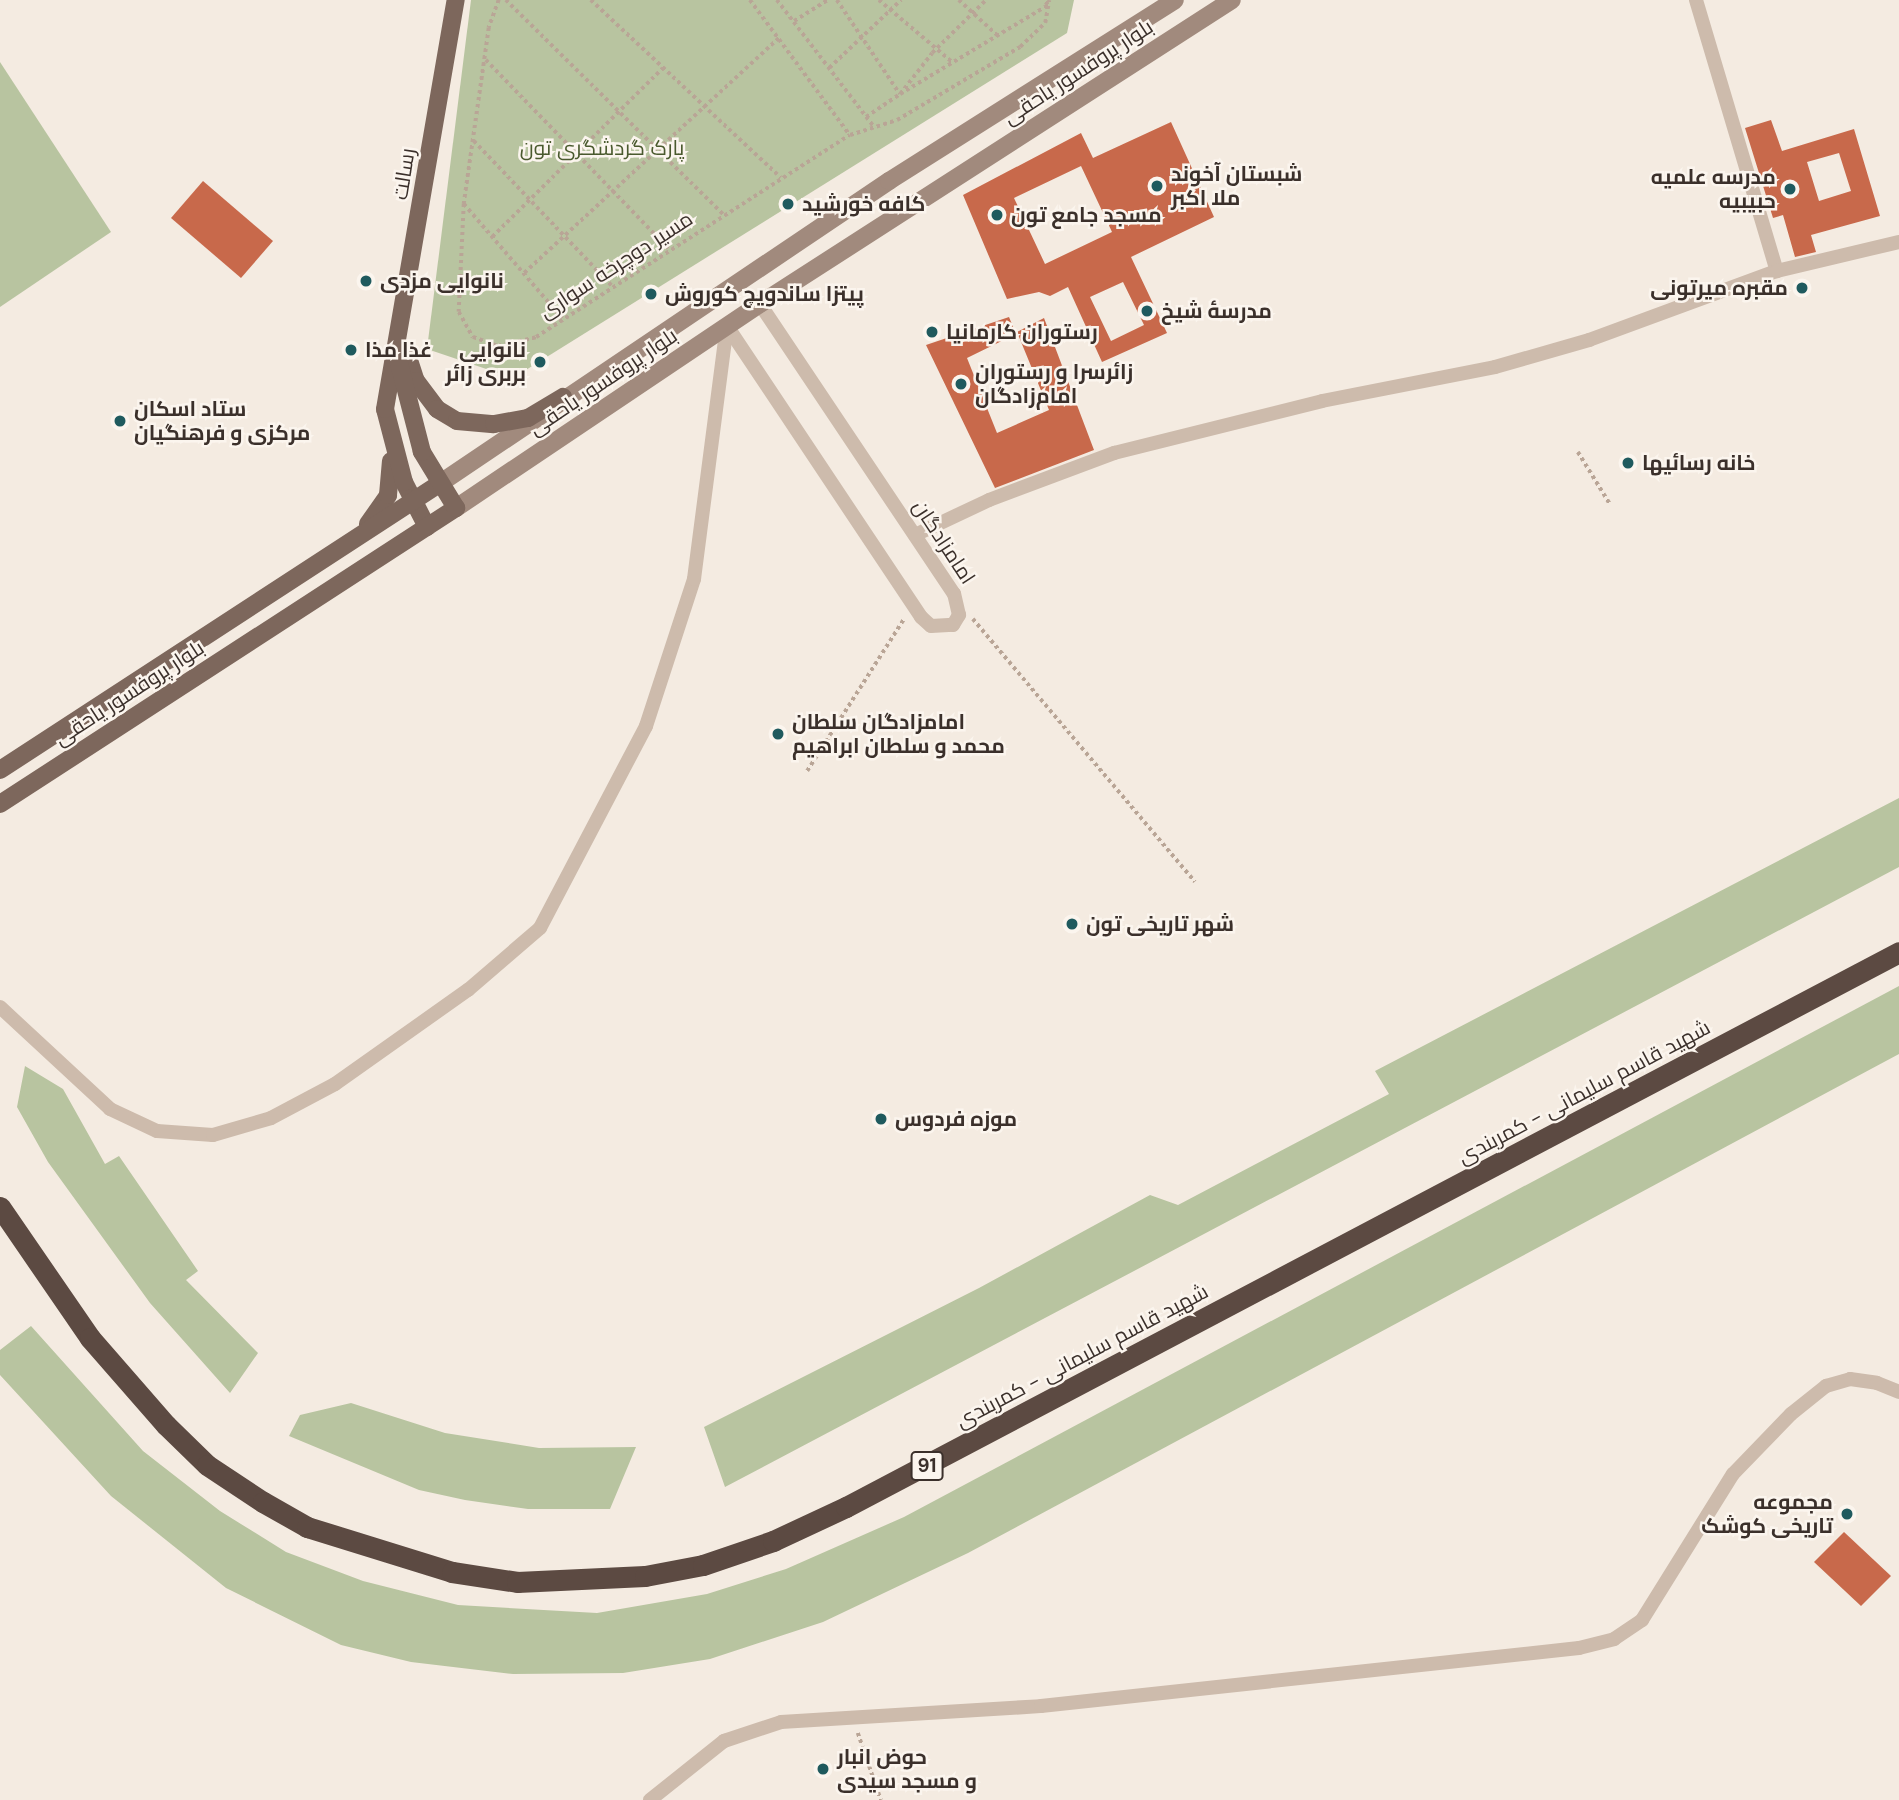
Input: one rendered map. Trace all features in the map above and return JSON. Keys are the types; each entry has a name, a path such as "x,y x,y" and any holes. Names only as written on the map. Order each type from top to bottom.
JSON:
{"highway":[{"name":"شهید قاسم سلیمانی - کمربندی","path":"0,1207 90,1338 158,1416 207,1465 263,1502 307,1527 452,1572 517,1583 645,1576 703,1565 761,1545 846,1507 1899,952"}],"main road":[{"name":"رسالت","path":"426,527 411,502 404,482 385,409 401,335 456,0"},
{"name":"بلوار پروفسور یاحقی","path":"0,770 411,502 435,476 563,397 889,181 1175,0"},
{"name":"بلوار پروفسور یاحقی","path":"0,804 456,508 760,304 1232,0"},
{"path":"401,335 416,381 437,409 457,421 494,425 528,418 563,397 582,423"},
{"name":"رسالت","path":"397,355 416,432 435,476 456,508"},
{"path":"358,535 381,509 392,480 385,409"},
{"path":"404,482 423,485 435,476"}],"street":[{"path":"1696,0 1777,271"},
{"path":"915,535 989,500 1114,453 1322,401 1495,367 1589,340 1777,271 1899,242"},
{"name":"امامزادگان","path":"727,326 913,606 930,626 942,628 953,625 959,615 959,602 760,304"},
{"path":"0,1007 110,1109 157,1131 213,1135 271,1118 335,1084 458,998 540,928 646,726 694,579 727,326"},
{"path":"650,1800 724,1741 782,1722 852,1715 1041,1706 1579,1648 1614,1639 1642,1620 1734,1474 1791,1414 1826,1387 1850,1379 1877,1382 1899,1392"}],"path":[{"name":"مسیر دوچرخه سواری","path":"499,0 485,59 464,204 459,312 473,337 509,346 537,337 723,214 850,135 875,128 928,103 1034,37 1045,23 1049,2"},
{"path":"506,0 723,214"},
{"path":"591,0 781,178"},
{"path":"750,0 850,135"},
{"path":"778,0 875,128"},
{"path":"793,21 827,0"},
{"path":"837,0 900,94"},
{"path":"879,0 952,62"},
{"path":"829,68 863,39 901,0"},
{"path":"959,0 997,36"},
{"path":"900,94 936,49 986,0"},
{"path":"1043,0 1049,2"},
{"path":"866,117 1049,2"},
{"path":"524,273 779,38"},
{"path":"485,59 669,249"},
{"path":"492,237 663,68"},
{"path":"473,141 612,287"},
{"path":"464,204 563,319"},
{"path":"1578,452 1611,504"},
{"path":"959,602 1195,882"},
{"path":"807,771 913,606"},
{"path":"852,1715 881,1800"}],"green space":[{"name":"پارک گردشگری تون","path":"471,0 1074,0 1067,33 513,378 427,349"},
{"path":"0,62 111,232 0,307"},
{"path":"1899,798 1899,867 725,1487 704,1427 979,1288 1150,1195 1178,1205 1389,1094 1375,1071"},
{"path":"1899,986 1899,1054 968,1553 823,1622 710,1659 623,1673 513,1674 411,1662 341,1645 226,1588 111,1496 0,1375 0,1350 31,1326 143,1451 220,1511 286,1552 363,1581 458,1605 597,1613 707,1594 786,1569 904,1517"},
{"path":"25,1066 63,1089 105,1164 119,1156 198,1271 186,1280 258,1353 230,1393 150,1303 48,1162 17,1107"},
{"path":"351,1403 445,1433 539,1448 636,1447 610,1509 528,1509 465,1500 419,1490 289,1436 300,1415"}],"building":[{"name":"مدرسه علمیه حبیبیه","path":"1771,120 1782,151 1854,129 1880,216 1811,235 1816,252 1795,257 1783,215 1773,218 1745,128","holes":["1839,153 1851,191 1819,201 1807,162"]},
{"path":"1171,122 1214,217 1131,257 1167,333 1102,362 1068,287 1050,296 1039,292 1007,299 963,195 1081,133 1093,158","holes":["1081,166 1112,232 1045,264 1014,198","1123,282 1144,325 1111,341 1090,297"]},
{"path":"203,181 273,241 241,278 171,218"},
{"name":"زائرسرا و رستوران امام‌زادگان","path":"1009,317 1016,334 967,358 997,433 1049,410 1017,332 1044,318 1094,450 995,488 926,345"},
{"path":"1844,1532 1891,1576 1861,1606 1814,1562"}],"place":[{"name":"شبستان آخوند ملا اکبر","path":"1157,186"},
{"name":"مدرسه علمیه حبیبیه","path":"1790,189"},
{"name":"کافه خورشید","path":"788,204"},
{"name":"مسجد جامع تون","path":"997,215"},
{"name":"نانوایی مزدی","path":"366,281"},
{"name":"مقبره میرتونی","path":"1802,288"},
{"name":"پيتزا ساندویچ کوروش","path":"651,294"},
{"name":"مدرسهٔ شیخ","path":"1147,311"},
{"name":"رستوران کارمانیا","path":"932,332"},
{"name":"غذا مذا","path":"351,350"},
{"name":"نانوایی بربری زائر","path":"540,362"},
{"name":"زائرسرا و رستوران امام‌زادگان","path":"961,384"},
{"name":"ستاد اسکان مرکزی و فرهنگیان","path":"120,421"},
{"name":"خانه رسائیها","path":"1628,463"},
{"name":"امامزادگان سلطان محمد و سلطان ابراهیم","path":"778,734"},
{"name":"شهر تاریخی تون","path":"1072,924"},
{"name":"موزه فردوس","path":"881,1119"},
{"name":"مجموعه تاریخی کوشک","path":"1847,1514"},
{"name":"حوض انبار و مسجد سیدی","path":"823,1769"}]}
